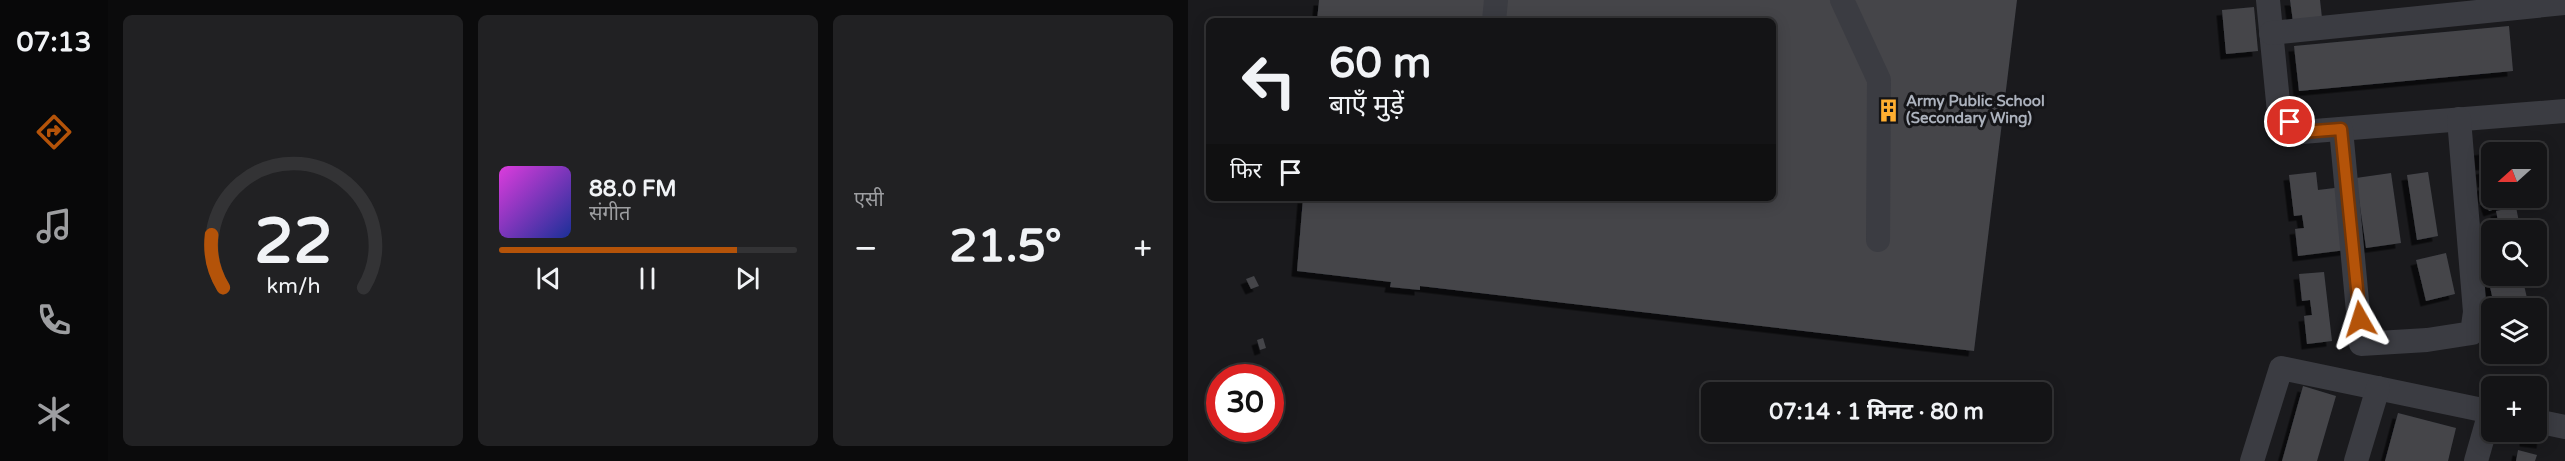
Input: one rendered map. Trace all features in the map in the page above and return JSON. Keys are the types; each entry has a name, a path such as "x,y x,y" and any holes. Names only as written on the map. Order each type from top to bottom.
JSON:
{"street":[{"path":"1494,18 1496,0"},
{"path":"1842,0 1879,80 1878,240"},
{"path":"2268,0 2279,112 2302,132 2565,111"},
{"path":"2271,33 2565,3"},
{"path":"2341,129 2361,344 2427,340 2472,333 2475,312 2459,119"},
{"path":"2252,461 2281,368 2481,410"},
{"path":"2356,461 2378,388"},
{"path":"2547,423 2565,427"},
{"path":"2476,461 2482,442"}],"building":[{"name":"Army Public School (Secondary Wing)","path":"1319,0 2017,0 1974,351 1420,286 1420,290 1390,287 1391,282 1297,271 1303,201 1776,201 1776,18 1317,18"},
{"path":"2290,0 2320,0 2322,18 2293,22"},
{"path":"2254,7 2258,51 2226,54 2222,10"},
{"path":"2509,26 2513,71 2299,91 2294,46"},
{"path":"2316,172 2318,190 2351,186 2346,250 2298,256 2295,229 2304,228 2302,215 2294,216 2289,175"},
{"path":"2428,172 2438,236 2417,240 2407,175"},
{"path":"2391,173 2401,243 2366,248 2356,178"},
{"path":"2516,208 2519,220 2498,220 2496,211"},
{"path":"2446,253 2455,294 2426,301 2416,260"},
{"path":"2324,272 2332,341 2307,344 2304,316 2312,315 2310,300 2302,301 2299,274"},
{"path":"1254,276 1259,286 1251,289 1246,279"},
{"path":"2490,286 2524,286 2527,298 2492,298"},
{"path":"1263,338 1266,348 1260,350 1257,340"},
{"path":"2303,386 2336,396 2317,461 2282,461"},
{"path":"2398,413 2456,428 2448,461 2385,461"},
{"path":"2518,450 2537,455 2535,461 2516,461"}],"place":[{"name":"Army Public School (Secondary Wing)","path":"1888,110"}],"route":[{"path":"2290,122 2302,132 2341,129 2360,319"}]}
